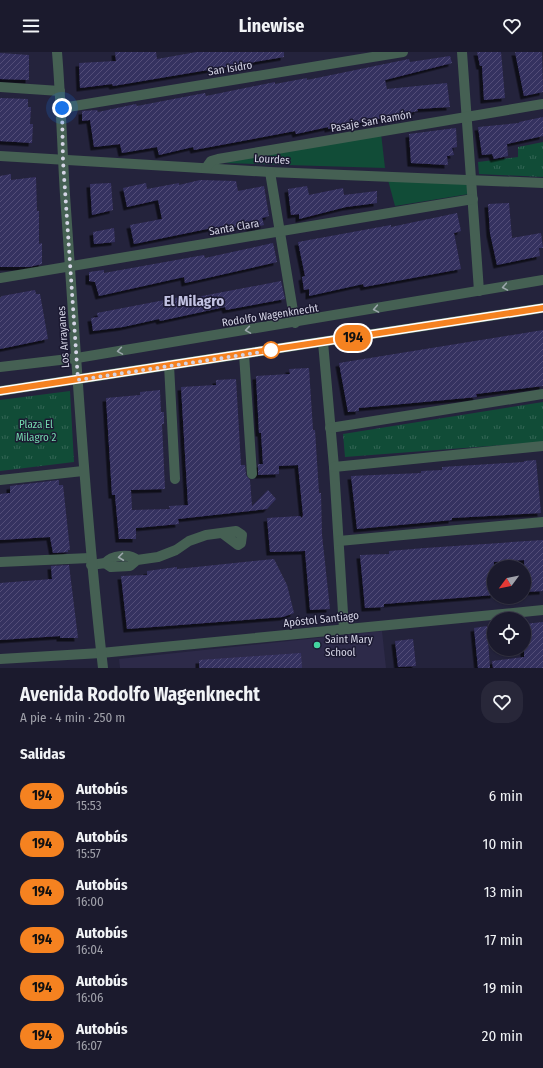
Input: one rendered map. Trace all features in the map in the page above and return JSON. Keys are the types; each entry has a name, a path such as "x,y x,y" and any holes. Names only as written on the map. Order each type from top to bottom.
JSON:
{"street":[{"name":"Los Arrayanes","path":"57,52 62,108 63,161 77,358 83,471 103,668"},
{"name":"San Isidro","path":"62,108 403,52"},
{"path":"462,52 479,291"},
{"path":"0,87 60,91"},
{"name":"Pasaje San Ramón","path":"206,168 211,161 218,159 543,104"},
{"name":"Lourdes","path":"0,156 63,161 270,172 543,182"},
{"path":"270,172 281,231 295,323"},
{"name":"Santa Clara","path":"0,278 70,268 473,199"},
{"name":"Rodolfo Wagenknecht","path":"0,368 77,358 295,323 543,280"},
{"path":"0,391 543,308"},
{"path":"323,342 334,467 344,629"},
{"path":"244,354 252,474"},
{"path":"169,366 175,479"},
{"path":"330,428 543,394"},
{"path":"334,467 543,446"},
{"path":"0,480 83,471"},
{"path":"339,541 543,522"},
{"path":"0,562 91,561 105,563 111,567 130,566 137,560 158,557 176,550 189,541 222,533"},
{"name":"Apóstol Santiago","path":"0,659 101,653 543,610"}],"shaded area":[{"name":"Saint Mary School","path":"382,631 386,668 120,668 119,659"}],"green space":[{"path":"381,133 385,168 224,163"},
{"path":"543,142 543,177 479,174 478,162 518,157 518,147"},
{"path":"388,180 470,184 469,194 395,206"},
{"name":"Plaza El Milagro 2","path":"70,391 74,462 0,471 0,400"},
{"path":"543,402 543,442 345,457 343,434"}],"building":[{"path":"115,52 156,52 157,59 197,52 284,52 284,57 113,86 112,84 80,88 79,63 116,61"},
{"path":"477,52 501,52 505,98 484,100 482,66 480,66"},
{"path":"515,52 542,52 543,92 524,96"},
{"path":"0,53 29,55 29,80 0,79"},
{"path":"450,56 452,63 385,80 387,89 447,83 450,107 417,109 418,111 328,129 328,127 296,134 295,131 194,150 193,147 159,155 157,147 122,153 120,144 94,147 90,120 82,121 82,111 97,110 98,112 136,104 137,106 205,93 206,96 275,82 275,84 307,78 307,80 409,59 410,62"},
{"path":"0,98 28,99 28,107 31,107 30,124 33,124 32,143 0,141"},
{"path":"543,117 543,136 507,144 508,156 494,159 492,154 482,155 478,127 519,123"},
{"path":"456,128 457,147 452,148 454,155 447,156 448,165 411,163 409,134"},
{"path":"11,174 11,180 36,177 37,211 39,211 39,244 42,243 42,264 29,267 0,267 0,176"},
{"path":"200,180 236,181 238,191 264,186 269,216 262,218 264,225 250,228 250,224 213,232 212,228 134,244 130,225 162,219 158,200 127,207 123,188 146,183 147,189 179,183 179,185"},
{"path":"111,183 113,210 92,215 90,184"},
{"path":"307,186 309,195 343,188 344,195 377,191 377,203 346,207 299,219 299,214 291,215 288,189"},
{"path":"509,203 512,238 541,233 543,248 539,248 540,256 497,265 490,233 488,204"},
{"path":"457,213 461,231 454,233 461,269 364,287 363,284 309,296 309,289 304,290 302,277 305,276 298,242 391,225 391,227"},
{"path":"114,228 115,242 94,244 93,232"},
{"path":"273,243 277,262 185,283 184,277 99,296 95,282 89,281 89,272 104,270 104,273 204,255 205,258"},
{"path":"281,281 285,299 226,310 225,307 160,321 159,319 123,327 93,331 91,318 98,317 97,313 196,294 197,297"},
{"path":"35,290 36,294 40,294 48,339 0,349 0,298 2,296"},
{"path":"543,330 543,386 476,394 477,397 359,408 359,411 348,412 339,363"},
{"path":"309,368 319,493 321,493 322,535 330,609 310,610 305,551 270,552 267,518 300,516 302,518 303,515 298,465 279,466 279,474 258,475 258,464 263,464 261,433 259,433 256,376 290,374 289,369"},
{"path":"236,379 241,465 245,465 246,475 250,480 252,506 268,490 276,499 267,509 178,519 179,524 136,528 136,539 119,539 115,495 112,495 106,398 140,395 140,392 160,390 161,412 164,412 164,424 162,424 165,489 131,490 132,510 170,509 169,506 188,505 181,387 216,385 216,380"},
{"path":"536,460 541,513 452,518 452,520 357,529 351,476 421,473 421,471 442,470 442,467"},
{"path":"59,480 59,485 63,485 70,550 68,550 68,552 53,553 50,537 0,540 0,494 10,493 10,486"},
{"path":"543,540 543,591 531,592 531,560 487,560 487,596 384,604 384,607 365,608 360,555 389,554 389,551"},
{"path":"274,559 287,585 294,613 283,617 127,629 121,576 147,575 147,571 177,567 177,569"},
{"path":"69,565 78,638 60,638 60,636 0,640 0,583 52,579 51,566"},
{"path":"543,622 543,668 493,668 492,661 531,656 531,623"},
{"path":"487,626 487,656 489,656 490,668 478,668 474,628"},
{"path":"413,639 416,666 398,667 395,641"},
{"path":"301,653 302,668 199,668 199,660"}],"bus line":[{"name":"194","path":"0,391 543,308"}],"place":[{"name":"Saint Mary School","path":"317,645"}],"district":[{"name":"El Milagro","path":"194,301"}],"route":[{"path":"62,108 63,161 78,380 275,350 271,350"}]}
